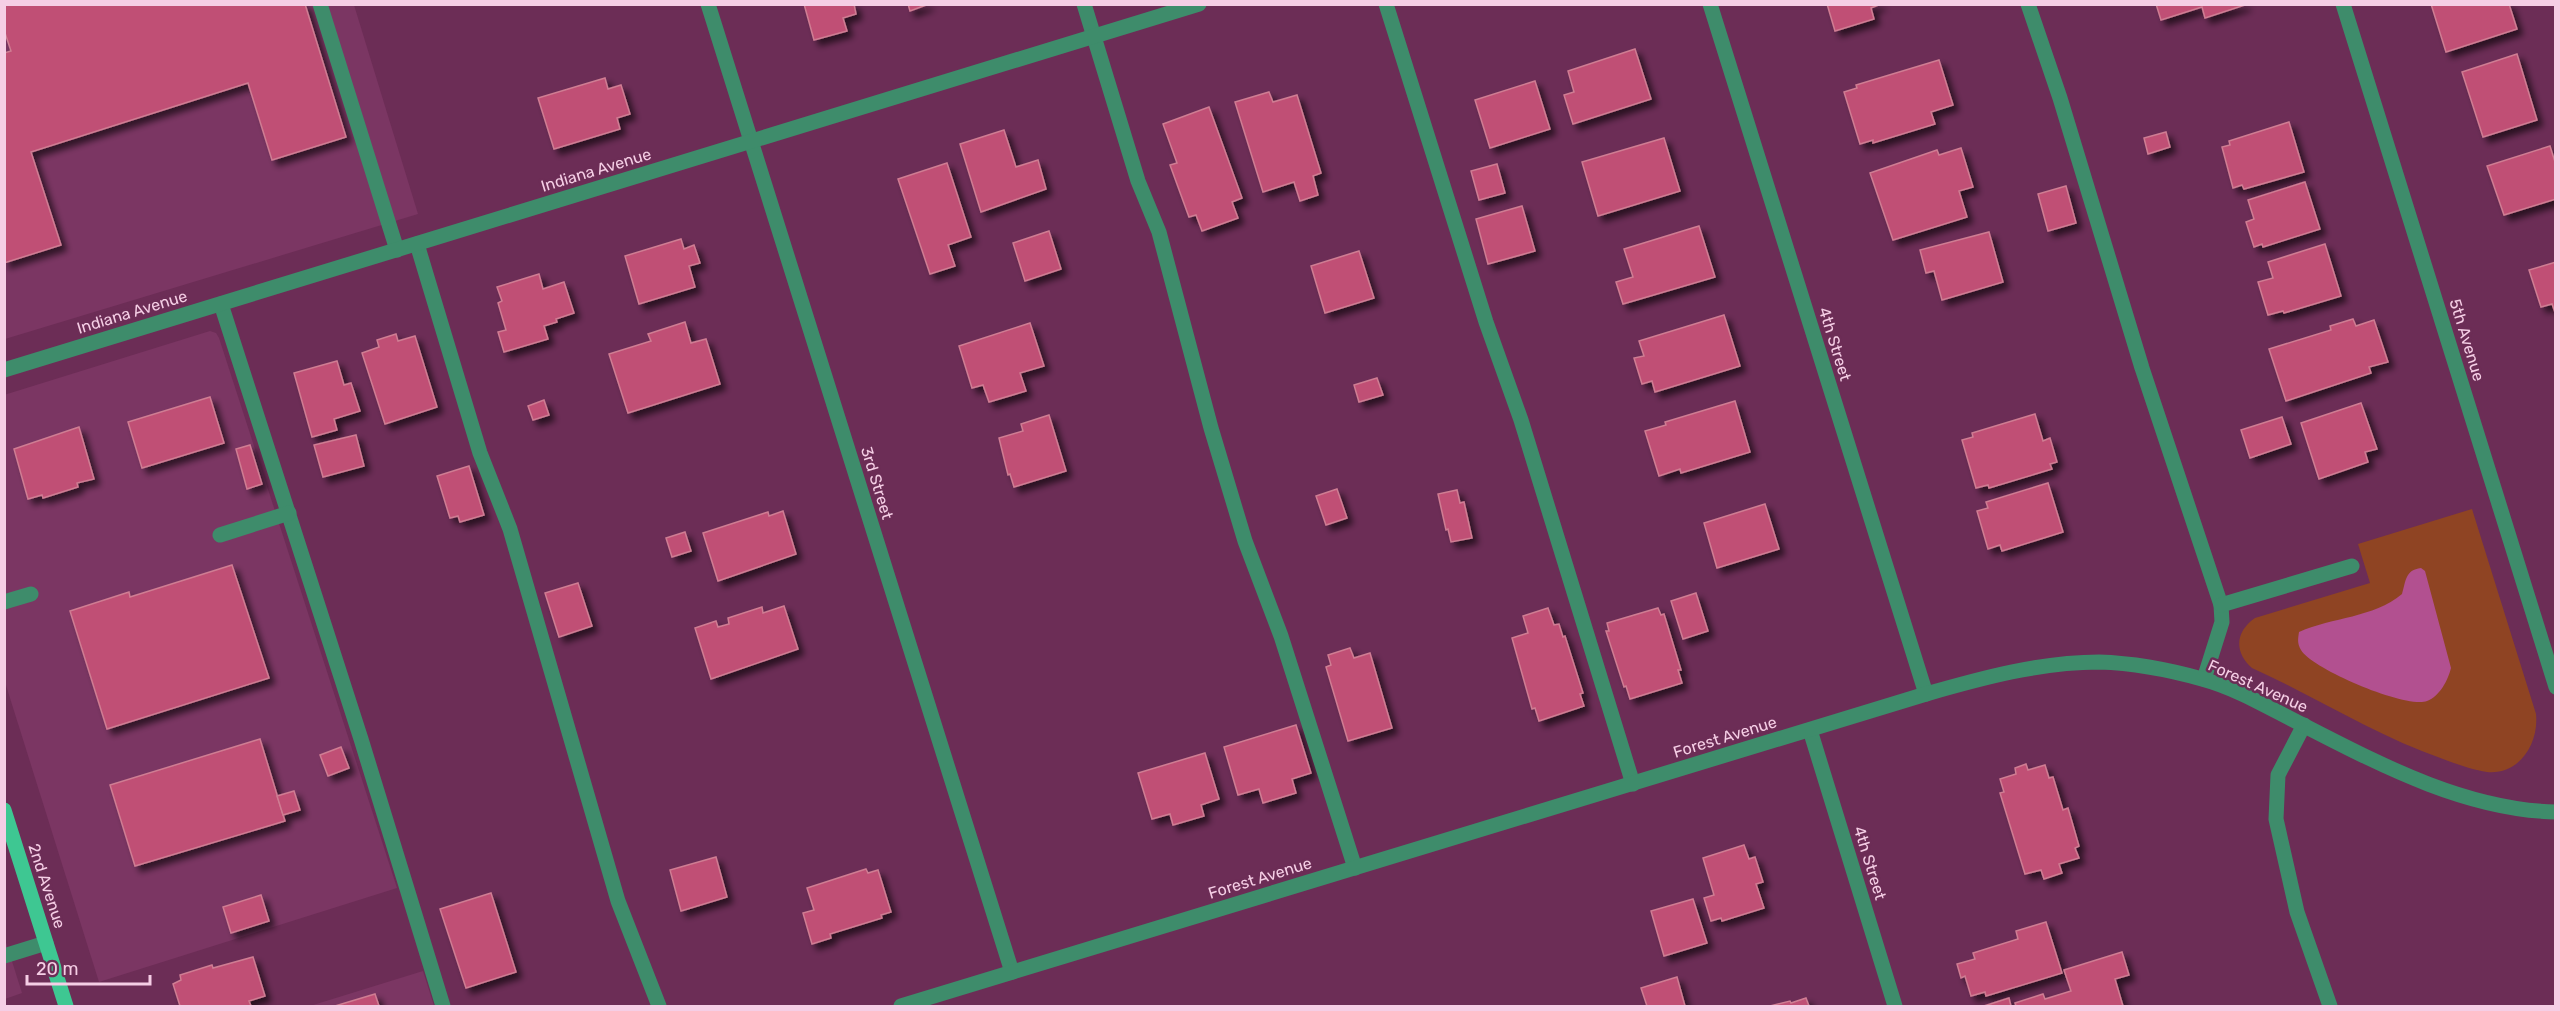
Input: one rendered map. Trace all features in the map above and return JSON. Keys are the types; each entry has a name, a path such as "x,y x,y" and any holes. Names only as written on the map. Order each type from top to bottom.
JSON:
{"main road":[{"name":"2nd Avenue","path":"4,810 66,1006"}],"street":[{"path":"320,4 397,250"},
{"name":"3rd Street","path":"708,4 1012,972"},
{"path":"1084,4 1138,182 1159,232 1169,264 1211,428 1245,541 1281,636 1355,868"},
{"name":"Indiana Avenue","path":"4,370 1199,4"},
{"path":"1386,4 1482,310 1521,420 1633,784"},
{"name":"4th Street","path":"1710,4 1926,694"},
{"path":"2028,4 2060,98 2142,368 2221,605 2222,622 2204,680"},
{"name":"5th Avenue","path":"2343,4 2556,687"},
{"path":"417,244 480,453 510,529 618,901 659,1006"},
{"path":"221,304 289,513 443,1006"},
{"path":"220,535 289,513"},
{"path":"2221,605 2352,566"},
{"path":"4,602 31,594"},
{"name":"Forest Avenue","path":"901,1006 1926,694 1980,679 2040,667 2100,662 2158,670 2204,680 2258,702 2432,787 2497,804 2556,812"},
{"path":"2304,725 2278,775 2276,819 2297,912 2330,1006"},
{"name":"4th Street","path":"1810,730 1895,1006"},
{"path":"4,956 46,943"}],"shaded area":[{"path":"5,5 354,5 418,214 5,339"},
{"path":"210,331 216,333 219,338 397,888 99,982 5,682 4,395"},
{"path":"2472,509 2536,714 2531,746 2518,763 2499,772 2487,772 2418,750 2252,668 2246,662 2239,642 2244,629 2255,618 2370,583 2358,544"},
{"path":"2421,568 2425,571 2451,668 2443,687 2432,699 2416,702 2360,686 2322,667 2301,650 2298,643 2299,632 2366,613 2391,602 2402,594 2409,574"},
{"path":"4,936 22,993 5,999 4,999"},
{"path":"423,971 434,1006 310,1006"}],"building":[{"path":"4,4 305,4 346,137 272,160 248,83 31,152 61,245 4,263 4,53 11,51 4,30"},
{"path":"804,4 854,4 856,14 843,18 847,31 814,40"},
{"path":"908,4 929,4 910,11"},
{"path":"1827,4 1881,4 1871,8 1874,19 1835,31"},
{"path":"2156,4 2245,5 2205,18 2202,7 2161,20"},
{"path":"2431,4 2509,4 2517,29 2446,52"},
{"path":"1635,49 1651,99 1573,124 1564,95 1574,92 1568,71"},
{"path":"2517,54 2537,120 2483,137 2462,72"},
{"path":"1939,60 1953,105 1931,112 1935,124 1873,143 1873,140 1860,144 1844,92 1857,88 1856,85"},
{"path":"605,78 608,89 621,85 630,114 617,118 620,129 554,149 538,98"},
{"path":"1535,81 1550,129 1490,148 1475,100"},
{"path":"1269,92 1273,102 1297,95 1321,173 1313,176 1318,195 1300,201 1294,182 1263,192 1235,102"},
{"path":"1209,107 1242,198 1232,202 1238,218 1202,231 1196,215 1189,217 1170,165 1177,163 1163,124"},
{"path":"2289,122 2304,172 2244,189 2242,185 2233,188 2222,147 2230,145 2229,141"},
{"path":"1004,130 1016,167 1038,160 1046,189 981,212 960,144"},
{"path":"2166,132 2170,147 2148,154 2144,138"},
{"path":"1664,138 1680,191 1598,216 1582,162"},
{"path":"2550,146 2556,165 2556,199 2504,215 2487,166"},
{"path":"1961,148 1973,187 1959,191 1967,217 1893,240 1870,173 1937,150 1939,155"},
{"path":"947,163 971,237 948,245 955,266 930,274 898,179"},
{"path":"1497,164 1505,193 1479,200 1471,171"},
{"path":"2305,182 2320,229 2263,247 2262,244 2254,247 2246,222 2254,219 2248,200"},
{"path":"2066,186 2076,223 2048,231 2038,194"},
{"path":"1522,206 1535,251 1488,264 1476,219"},
{"path":"1699,226 1715,277 1623,304 1616,282 1633,277 1624,249"},
{"path":"1049,231 1061,269 1025,281 1013,243"},
{"path":"1989,232 2003,282 1942,300 1934,271 1926,273 1920,250"},
{"path":"681,239 684,249 694,245 700,263 689,266 695,287 639,304 625,256"},
{"path":"2325,244 2341,296 2284,313 2283,311 2268,315 2258,282 2273,278 2268,262"},
{"path":"1359,251 1374,298 1325,313 1311,266"},
{"path":"2556,262 2556,315 2552,304 2541,307 2529,270"},
{"path":"539,274 543,289 564,282 574,313 544,326 548,339 504,352 498,332 506,330 498,303 502,301 497,287"},
{"path":"1724,315 1740,366 1655,392 1652,381 1642,384 1634,358 1644,356 1639,341"},
{"path":"2353,319 2356,326 2374,320 2388,362 2369,367 2371,373 2286,401 2269,349 2331,330 2330,326"},
{"path":"685,322 691,343 706,339 720,384 628,413 609,354 651,341 648,334"},
{"path":"1030,323 1044,366 1020,373 1026,391 989,402 983,385 972,388 959,346"},
{"path":"396,334 398,341 415,336 437,407 385,424 362,353 379,347 377,340"},
{"path":"337,361 344,385 351,383 360,411 334,419 337,430 312,437 294,373"},
{"path":"1377,378 1383,395 1359,402 1354,385"},
{"path":"210,397 224,443 142,468 128,422"},
{"path":"544,400 549,415 533,420 528,406"},
{"path":"1735,401 1750,452 1681,473 1680,469 1659,476 1645,431 1666,425 1665,422"},
{"path":"2361,403 2377,449 2365,452 2368,462 2319,479 2301,423"},
{"path":"2035,414 2043,441 2050,438 2057,462 2050,464 2052,469 1989,488 1988,485 1976,488 1962,440 1973,437 1972,433"},
{"path":"1049,415 1066,471 1014,487 1010,474 1008,475 999,438 1023,431 1021,424"},
{"path":"2282,417 2291,444 2250,458 2241,430"},
{"path":"79,427 94,479 77,483 78,487 43,498 42,495 28,499 14,449"},
{"path":"356,435 364,466 323,477 314,445"},
{"path":"250,445 262,484 247,489 236,449"},
{"path":"469,466 484,515 460,522 458,516 450,518 437,476"},
{"path":"2048,483 2063,532 2002,551 2000,545 1988,549 1977,511 1988,508 1986,502"},
{"path":"1337,489 1347,518 1326,525 1316,496"},
{"path":"1457,490 1460,503 1464,502 1472,538 1451,542 1438,494"},
{"path":"1765,504 1779,549 1717,568 1704,523"},
{"path":"783,511 796,554 718,581 703,533 768,512 769,516"},
{"path":"685,532 691,551 672,557 666,538"},
{"path":"232,565 269,678 107,729 70,611 129,592 130,597"},
{"path":"578,583 592,626 559,637 545,593"},
{"path":"1696,593 1708,631 1683,639 1671,601"},
{"path":"784,606 798,649 711,679 695,628 716,621 718,627 729,624 728,618 762,607 763,613"},
{"path":"1548,608 1554,625 1559,624 1563,637 1565,636 1583,693 1580,694 1584,706 1539,721 1535,708 1532,709 1512,638 1528,633 1523,616"},
{"path":"1658,608 1661,615 1664,614 1681,670 1678,670 1682,683 1630,699 1606,631 1609,631 1607,623"},
{"path":"1350,648 1354,658 1370,653 1392,728 1348,741 1326,667 1331,665 1328,655"},
{"path":"1296,725 1311,773 1292,779 1296,793 1263,803 1259,789 1238,795 1224,747"},
{"path":"260,739 285,821 135,866 110,785"},
{"path":"341,747 349,768 328,776 320,755"},
{"path":"1205,753 1219,799 1201,805 1204,816 1173,825 1170,814 1152,819 1138,773"},
{"path":"2026,764 2028,770 2045,765 2049,778 2053,777 2063,810 2068,808 2079,846 2075,848 2079,858 2059,864 2062,873 2044,879 2041,870 2025,874 2000,793 2004,792 2000,779 2016,774 2015,768"},
{"path":"294,791 300,810 283,815 277,796"},
{"path":"1744,845 1749,859 1755,857 1763,882 1756,884 1764,908 1722,921 1721,918 1711,921 1704,898 1714,895 1703,858"},
{"path":"716,857 727,897 681,911 670,870"},
{"path":"866,869 868,873 878,870 891,912 881,915 882,918 830,934 831,938 812,944 803,913 814,910 807,888"},
{"path":"491,893 516,972 466,988 440,909"},
{"path":"261,895 269,921 231,933 223,907"},
{"path":"1693,899 1707,943 1664,956 1651,911"},
{"path":"2046,922 2062,973 1986,996 1985,992 1971,996 1965,976 1961,978 1957,964 1975,959 1973,953 2018,939 2016,931"},
{"path":"2122,952 2129,975 2115,979 2123,1006 2016,1006 2015,1003 2043,994 2045,999 2071,991 2064,970"},
{"path":"253,957 265,996 249,1001 251,1006 180,1006 173,984 181,980 180,975 212,965 213,968"},
{"path":"1677,977 1685,1006 1647,1006 1641,988"},
{"path":"375,994 379,1006 335,1006"},
{"path":"1806,998 1809,1006 1770,1006 1790,1001 1791,1003"},
{"path":"2009,998 2011,1006 1984,1006"}]}
